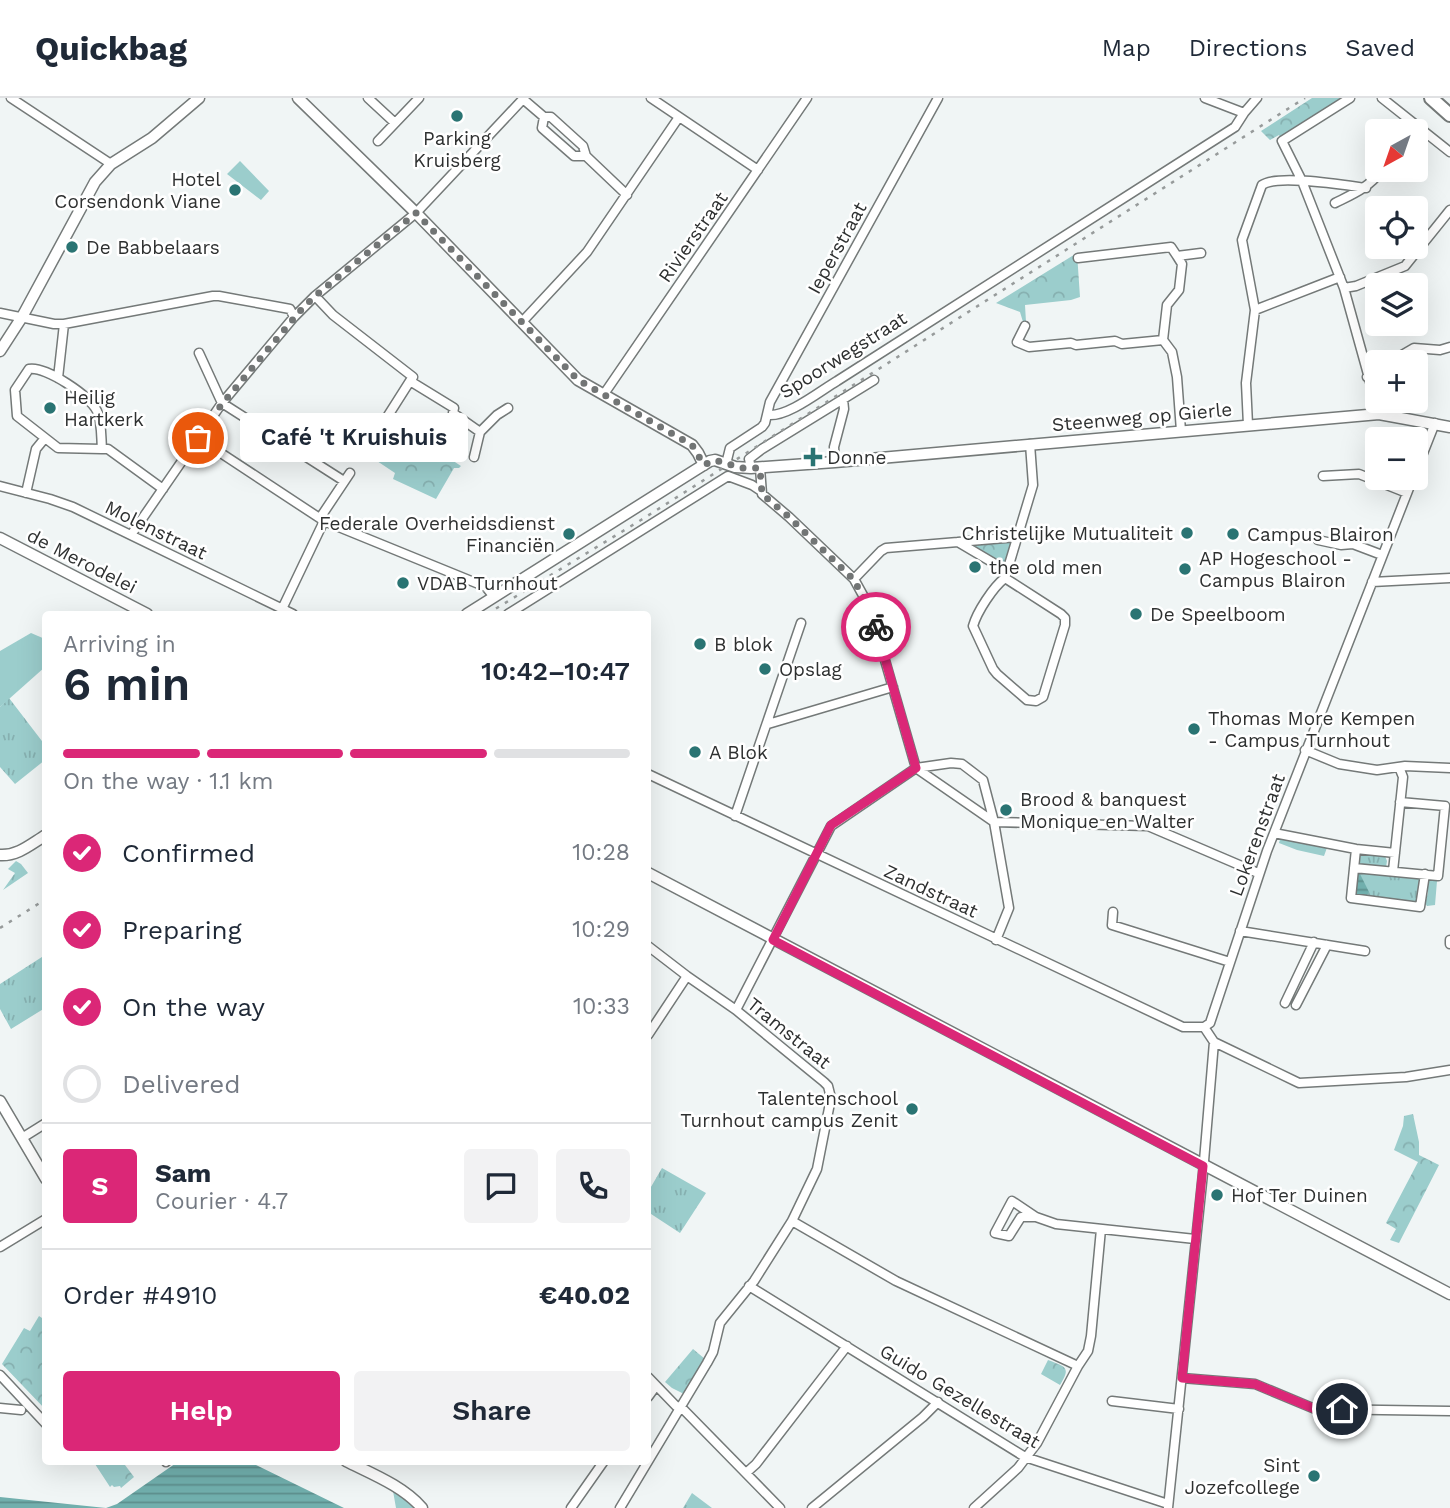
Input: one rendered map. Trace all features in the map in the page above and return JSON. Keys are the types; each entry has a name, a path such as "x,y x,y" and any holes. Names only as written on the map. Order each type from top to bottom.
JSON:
{"main road":[{"path":"1431,98 1450,115"}],"street":[{"path":"11,98 111,164"},
{"path":"0,351 22,317 95,182 111,164 152,138 199,98"},
{"path":"298,98 416,213 578,380 692,445 704,465"},
{"path":"368,98 395,123"},
{"path":"378,141 419,98"},
{"path":"131,534 222,404 295,317 315,296 416,213 524,98 544,117 551,117 583,146 586,156 627,195"},
{"path":"651,98 758,170"},
{"name":"Rivierstraat","path":"604,394 807,98"},
{"name":"Ieperstraat","path":"768,415 770,402 938,98"},
{"path":"1205,98 1244,113"},
{"name":"Spoorwegstraat","path":"726,464 730,448 762,427 768,415 778,415 838,381 1235,127 1257,98"},
{"path":"1350,98 1282,141 1302,181 1344,288 1365,369"},
{"path":"1382,98 1405,119"},
{"path":"544,117 542,128 574,156 586,156"},
{"path":"522,322 587,252 679,117"},
{"path":"1428,137 1450,152"},
{"path":"1248,425 1246,383 1255,310 1242,240 1262,185 1267,181 1302,181 1366,188"},
{"path":"1335,203 1373,182"},
{"path":"1344,288 1356,286 1405,266 1450,210"},
{"path":"1078,258 1171,247 1182,264 1179,290 1167,305 1163,340 1172,352 1177,377 1181,431"},
{"path":"1177,256 1201,253"},
{"path":"1255,310 1340,277"},
{"path":"0,313 64,324 219,296 290,309 295,317"},
{"path":"315,296 333,315 413,377 370,444"},
{"path":"58,378 64,324"},
{"path":"1025,326 1017,342 1029,347 1163,340"},
{"path":"1411,350 1450,347"},
{"path":"199,354 222,404 344,481"},
{"path":"102,449 99,417 89,400 58,378 34,368 29,369 15,390 18,416 58,448 102,449 108,449 163,489"},
{"path":"874,380 750,459 762,494 853,579 870,608 916,768 994,822 1148,825 1258,873"},
{"path":"410,381 454,408 453,413 480,432"},
{"path":"835,462 834,447 844,399"},
{"path":"474,457 480,432 508,408"},
{"name":"Steenweg op Gierle","path":"726,464 755,468 835,462 1379,414 1450,427"},
{"path":"1428,441 1435,423"},
{"path":"26,493 36,449 45,438"},
{"path":"198,438 322,520 486,587 494,597"},
{"path":"958,542 1006,575 1062,614 1065,618 1043,697 1036,701 1027,700 997,674 973,626 975,618 1006,575 1033,485 1030,444"},
{"path":"472,611 704,465 715,460 726,464"},
{"path":"282,609 322,520 350,472"},
{"path":"1323,476 1359,474 1407,493"},
{"path":"513,611 728,476 761,491"},
{"name":"Molenstraat","path":"0,486 73,508 286,611"},
{"name":"Lokerenstraat","path":"1203,1027 1210,1023 1258,873 1408,490"},
{"path":"853,579 887,548 1017,537"},
{"name":"de Merodelei","path":"0,538 133,611"},
{"path":"1318,540 1341,545 1353,544 1382,555"},
{"path":"1372,582 1450,578"},
{"path":"735,816 801,623"},
{"path":"768,723 893,687"},
{"path":"1305,750 1339,764 1377,770 1405,766 1450,768"},
{"path":"736,1010 831,825 916,768 962,764 984,780 1009,908 996,940"},
{"path":"1393,871 1403,777 1399,767"},
{"name":"Zandstraat","path":"651,775 1183,1027 1203,1027"},
{"path":"1354,868 1438,876 1445,806 1400,802"},
{"path":"1274,833 1356,849 1395,853"},
{"path":"0,855 9,856 19,852 42,838"},
{"path":"1356,849 1350,898 1420,907 1425,874"},
{"path":"651,875 1450,1294"},
{"path":"1113,912 1112,925 1230,961"},
{"path":"1240,931 1365,951"},
{"path":"1285,1003 1314,942"},
{"path":"1296,1005 1327,945"},
{"name":"Tramstraat","path":"651,948 736,1010 824,1082 830,1091 831,1098 817,1169 792,1221"},
{"path":"651,1030 687,976"},
{"path":"1168,1506 1213,1046 1203,1027"},
{"path":"1213,1046 1299,1083 1406,1077 1450,1070"},
{"path":"0,1101 42,1172"},
{"path":"22,1138 42,1126"},
{"path":"1036,1217 1021,1217 1009,1236 995,1233 1012,1202 1036,1217 1056,1224 1195,1239"},
{"path":"0,1247 42,1221"},
{"path":"651,1457 713,1352 720,1323 754,1281 792,1221 896,1281 1078,1366"},
{"path":"974,1508 1018,1468 1037,1443 1088,1351 1101,1229"},
{"name":"Guido Gezellestraat","path":"749,1286 1025,1457 1168,1506"},
{"path":"746,1474 846,1346"},
{"path":"0,1376 42,1420"},
{"path":"1182,1378 1255,1384 1315,1409 1450,1410"},
{"path":"651,1380 780,1508"},
{"path":"651,1392 656,1385"},
{"path":"1112,1401 1179,1409"},
{"path":"812,1508 938,1402"},
{"path":"0,1408 21,1410"},
{"path":"354,1465 404,1491 422,1508"},
{"path":"571,1508 601,1465"},
{"path":"620,1508 646,1465"}],"green space":[{"path":"1312,98 1342,98 1280,137 1279,135 1270,140 1261,131"},
{"path":"240,161 269,191 261,200 227,174"},
{"path":"1077,253 1080,297 1025,305 1026,322 1023,322 1020,312 996,303"},
{"path":"400,426 461,466 454,468 436,499 393,479 395,473 377,461 372,452 387,430 394,435"},
{"path":"1015,538 1006,568 966,543"},
{"path":"31,633 42,638 42,670 0,707 0,651"},
{"path":"9,698 42,741 42,762 15,784 0,767 0,707"},
{"path":"1281,836 1328,845 1324,856 1279,843"},
{"path":"1363,853 1385,856 1386,867 1382,869 1359,865 1358,858"},
{"path":"16,861 28,873 3,890 15,873 8,869"},
{"path":"1358,872 1420,878 1417,901 1358,897 1355,894"},
{"path":"1429,879 1437,881 1435,905 1427,906 1425,903"},
{"path":"42,957 42,1010 11,1029 0,1009 0,984"},
{"path":"1413,1114 1419,1155 1439,1165 1399,1243 1390,1240 1396,1229 1386,1223 1418,1162 1394,1150 1404,1116"},
{"path":"662,1168 706,1193 680,1233 651,1214 651,1187"},
{"path":"39,1316 42,1318 42,1406 2,1364 24,1328 30,1331"},
{"path":"693,1349 705,1359 684,1394 665,1382"},
{"path":"1048,1360 1065,1368 1060,1385 1041,1374"},
{"path":"96,1465 125,1465 134,1477 121,1488 112,1485 110,1487"},
{"path":"393,1491 406,1499 415,1508 396,1508"},
{"path":"692,1493 712,1508 683,1508"}],"shaded area":[{"path":"1360,874 1369,892 1366,897 1355,892 1357,875"},
{"path":"173,1465 256,1465 344,1508 106,1508 117,1504"},
{"path":"0,1497 106,1508 0,1508"}],"railway":[{"path":"492,611 641,520 1305,98"},
{"path":"0,928 42,902"}],"way so far":[{"path":"198,438 222,404 301,310 416,213 578,380 692,445 704,465 715,460 742,468 760,468 762,494 853,579 870,608 876,627"}],"place":[{"name":"Parking Kruisberg","path":"457,116"},
{"name":"Hotel Corsendonk Viane","path":"235,190"},
{"name":"De Babbelaars","path":"72,247"},
{"name":"Heilig Hartkerk","path":"50,408"},
{"name":"Café 't Kruishuis","path":"198,438"},
{"name":"Donne","path":"813,457"},
{"name":"Christelijke Mutualiteit","path":"1187,533"},
{"name":"Federale Overheidsdienst Financiën","path":"569,534"},
{"name":"Campus Blairon","path":"1233,534"},
{"name":"the old men","path":"975,567"},
{"name":"AP Hogeschool - Campus Blairon","path":"1185,569"},
{"name":"VDAB Turnhout","path":"403,583"},
{"name":"De Speelboom","path":"1136,614"},
{"name":"B blok","path":"700,644"},
{"name":"Opslag","path":"765,669"},
{"name":"Thomas More Kempen - Campus Turnhout","path":"1194,729"},
{"name":"A Blok","path":"695,752"},
{"name":"Brood & banquest Monique en Walter","path":"1006,810"},
{"name":"Talentenschool Turnhout campus Zenit","path":"912,1109"},
{"name":"Hof Ter Duinen","path":"1217,1195"},
{"name":"Sint Jozefcollege","path":"1314,1476"}],"route":[{"path":"876,627 916,768 831,825 773,940 1203,1166 1182,1378 1255,1384 1315,1409 1342,1409"}]}
